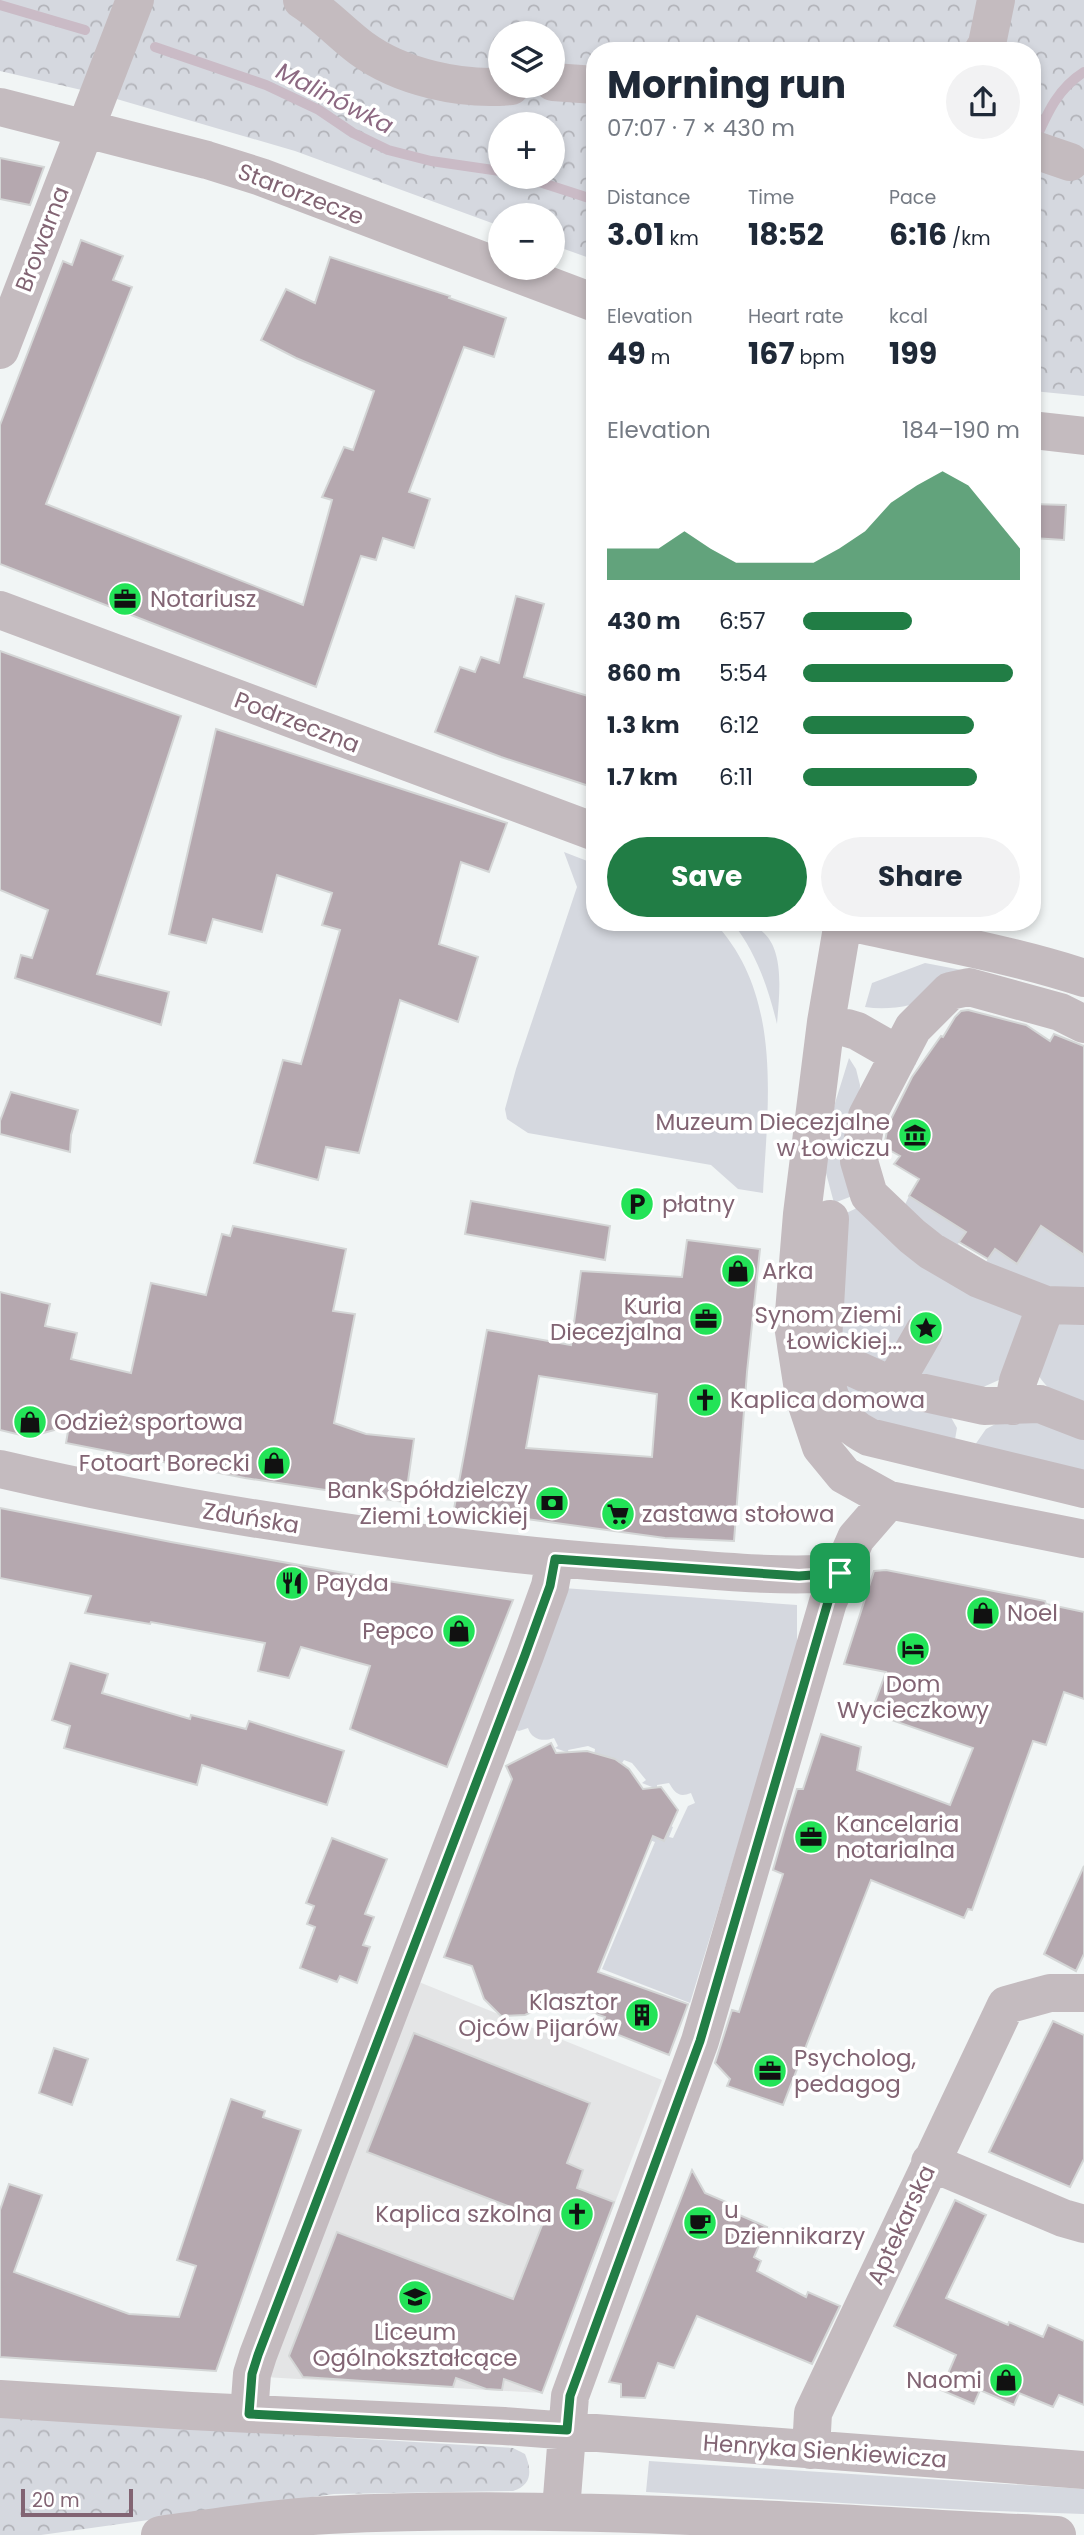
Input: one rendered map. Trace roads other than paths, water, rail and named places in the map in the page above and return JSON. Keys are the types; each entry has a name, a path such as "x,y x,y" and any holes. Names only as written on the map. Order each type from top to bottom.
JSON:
{"street":[{"name":"Browarna","path":"0,350 135,0"},
{"path":"302,0 360,48 402,72 471,85 488,85"},
{"path":"987,42 996,0"},
{"path":"565,83 586,84"},
{"name":"Starorzecze","path":"0,107 84,127 261,177 586,300"},
{"path":"1041,431 1084,436"},
{"name":"Podrzeczna","path":"0,610 586,829"},
{"path":"841,931 826,1022 816,1219 824,1371 831,1398 840,1415 851,1427 869,1437 1084,1489"},
{"path":"891,931 1059,970 1080,999 1060,1012 969,987 950,991 913,1028 867,1116 859,1161 884,1187 912,1236 951,1264 979,1279 1046,1305 1084,1306"},
{"path":"847,1028 899,1055"},
{"path":"816,1219 884,1187"},
{"path":"816,1219 793,1325 804,1396 821,1447 844,1475 889,1500 1084,1539"},
{"path":"958,1459 994,1405 1018,1381 1046,1305"},
{"path":"893,1385 924,1332"},
{"path":"823,1341 851,1367 893,1385 994,1405 1040,1404 1084,1421"},
{"name":"Zduńska","path":"0,1469 207,1511 372,1537 555,1559 799,1576 840,1573"},
{"path":"561,2510 570,2396 700,2041 828,1602 856,1538 889,1500"},
{"path":"249,2414 252,2374 258,2355 525,1655 550,1586 555,1559"},
{"name":"Aptekarska","path":"811,2450 813,2413 1006,2005 1051,1993 1084,1993"},
{"path":"930,2162 1037,2208 1084,2224"},
{"name":"Henryka Sienkiewicza","path":"0,2399 567,2430 1084,2470"},
{"path":"160,2535 326,2515 561,2510 775,2528 1057,2535"}],"waterway":[{"name":"Malinówka","path":"0,5 85,30"},
{"name":"Malinówka","path":"155,47 266,85 319,110 353,133 388,150 431,161 488,169"},
{"name":"Malinówka","path":"1041,128 1060,94 1084,72"},
{"name":"Malinówka","path":"561,189 586,197"}],"place":[{"name":"Notariusz","path":"125,599"},
{"name":"Muzeum Diecezjalne w Łowiczu","path":"915,1135"},
{"name":"płatny","path":"637,1204"},
{"name":"Arka","path":"738,1271"},
{"name":"Kuria Diecezjalna","path":"706,1319"},
{"name":"Synom Ziemi Łowickiej...","path":"926,1328"},
{"name":"Kaplica domowa","path":"705,1400"},
{"name":"Odzież sportowa","path":"30,1422"},
{"name":"Fotoart Borecki","path":"274,1463"},
{"name":"Bank Spółdzielczy Ziemi Łowickiej","path":"552,1503"},
{"name":"zastawa stołowa","path":"618,1514"},
{"name":"Payda","path":"292,1583"},
{"name":"Noel","path":"983,1613"},
{"name":"Pepco","path":"459,1631"},
{"name":"Dom Wycieczkowy","path":"913,1649"},
{"name":"Kancelaria notarialna","path":"811,1837"},
{"name":"Klasztor Ojców Pijarów","path":"642,2015"},
{"name":"Psycholog, pedagog","path":"770,2071"},
{"name":"Kaplica szkolna","path":"577,2214"},
{"name":"u Dziennikarzy","path":"700,2223"},
{"name":"Liceum Ogólnokształcące","path":"415,2297"},
{"name":"Naomi","path":"1006,2380"}]}
